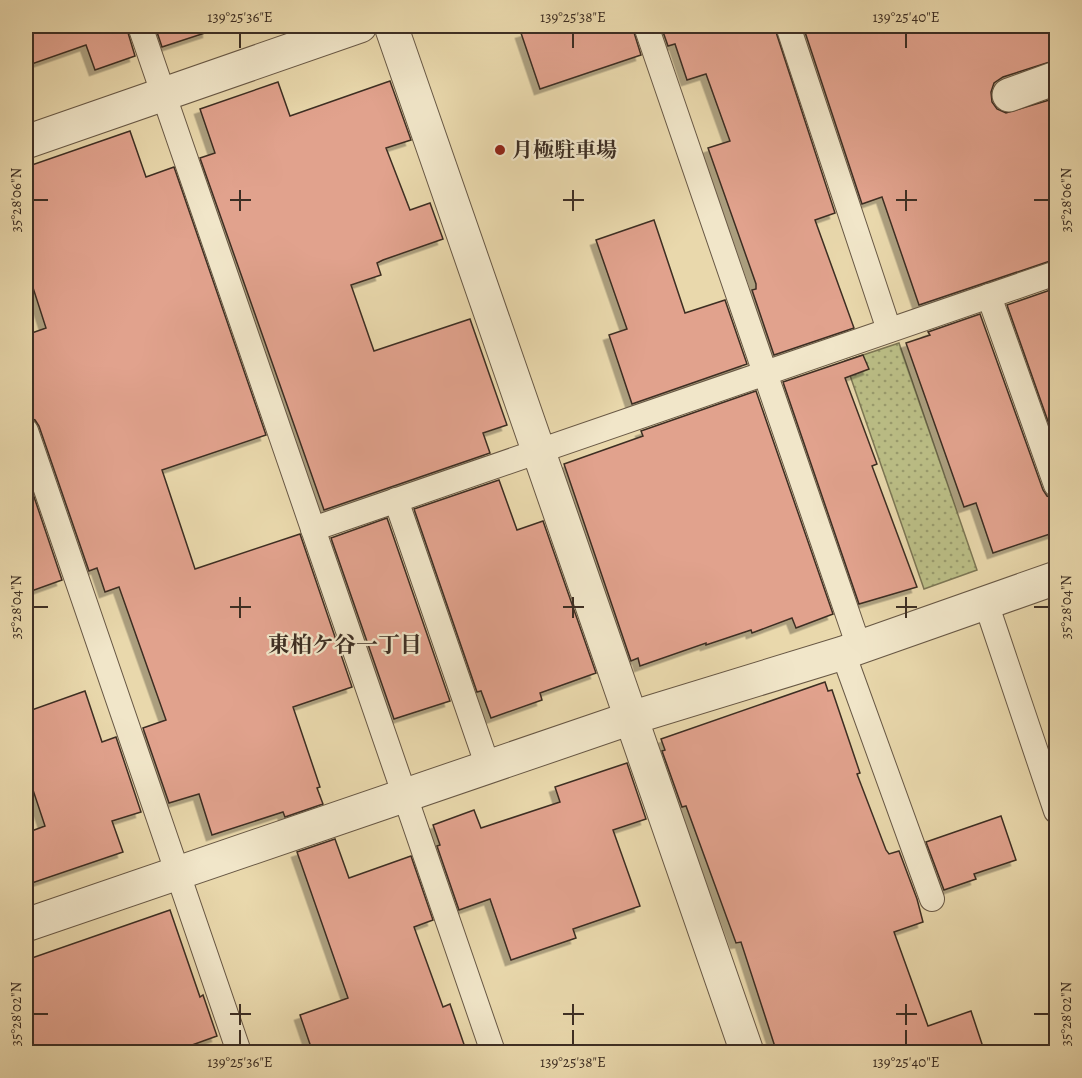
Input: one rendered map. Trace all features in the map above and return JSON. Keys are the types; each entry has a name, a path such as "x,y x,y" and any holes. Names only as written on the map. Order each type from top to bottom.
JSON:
{"street":[{"path":"26,142 360,26"},
{"path":"391,26 747,1053"},
{"path":"1009,95 1056,78"},
{"path":"26,925 631,718 851,650 1056,578"}],"lane":[{"path":"140,26 493,1053"},
{"path":"646,26 763,373 932,899"},
{"path":"788,26 889,330"},
{"path":"313,529 1056,273"},
{"path":"989,296 1056,485"},
{"path":"26,431 239,1053"},
{"path":"396,500 488,767"},
{"path":"986,603 1056,811"}],"green space":[{"path":"899,343 977,570 924,589 845,361"}],"building":[{"path":"26,26 126,26 135,56 95,70 86,45 26,66"},
{"path":"155,26 207,26 208,32 162,47"},
{"path":"545,26 632,26 641,55 540,89 521,33"},
{"path":"661,26 774,26 835,213 815,220 854,328 774,355 752,290 756,289 756,284 708,148 730,141 706,74 687,80 675,44 668,46"},
{"path":"803,26 1056,26 1056,60 1003,77 994,83 991,92 992,102 997,109 1006,113 1056,98 1056,259 919,305 882,197 862,204"},
{"path":"390,81 411,140 386,148 410,210 430,203 443,239 377,263 381,275 351,285 374,351 470,319 507,425 483,433 490,453 324,510 200,158 215,153 200,109 278,82 290,116"},
{"path":"130,131 146,177 174,167 266,435 162,470 195,569 300,534 352,687 293,707 320,787 317,788 323,804 285,817 283,812 212,835 199,794 169,803 143,728 166,720 119,587 105,592 97,568 89,571 39,426 35,420 26,417 26,335 46,328 26,266 26,167"},
{"path":"654,220 685,313 725,300 747,364 632,404 609,335 627,329 596,240"},
{"path":"1056,288 1056,444 1007,305"},
{"path":"980,314 1043,490 1047,496 1056,499 1056,532 993,553 976,503 964,507 906,343 930,335 928,332"},
{"path":"863,355 869,369 845,378 877,464 872,466 917,587 859,604 783,382"},
{"path":"756,391 833,614 796,628 792,618 752,633 751,630 706,645 706,643 640,666 638,658 631,661 564,464 643,436 641,431"},
{"path":"26,473 62,580 26,593"},
{"path":"499,480 517,530 543,521 596,673 540,693 542,700 491,718 481,691 477,692 414,509"},
{"path":"387,518 450,701 394,719 331,538"},
{"path":"825,682 828,691 832,690 860,773 857,774 886,850 889,854 899,851 917,899 923,922 894,932 928,1026 971,1011 985,1053 777,1053 741,942 736,943 686,806 682,807 662,751 665,750 661,739"},
{"path":"85,691 102,742 116,737 141,812 112,821 123,852 26,885 26,833 45,826 26,769 26,712"},
{"path":"627,763 646,819 613,830 640,906 573,929 576,938 511,960 490,899 459,910 437,846 440,845 433,825 474,810 481,828 560,802 555,787"},
{"path":"1001,816 1016,860 974,874 976,879 944,890 926,842"},
{"path":"335,839 349,878 411,856 433,920 414,927 443,1007 450,1004 467,1053 313,1053 300,1015 348,998 297,852"},
{"path":"170,910 200,997 203,995 217,1036 170,1053 26,1053 26,960"}],"place":[{"name":"月極駐車場","path":"500,150"}],"district":[{"name":"東柏ケ谷一丁目","path":"345,644"}]}
